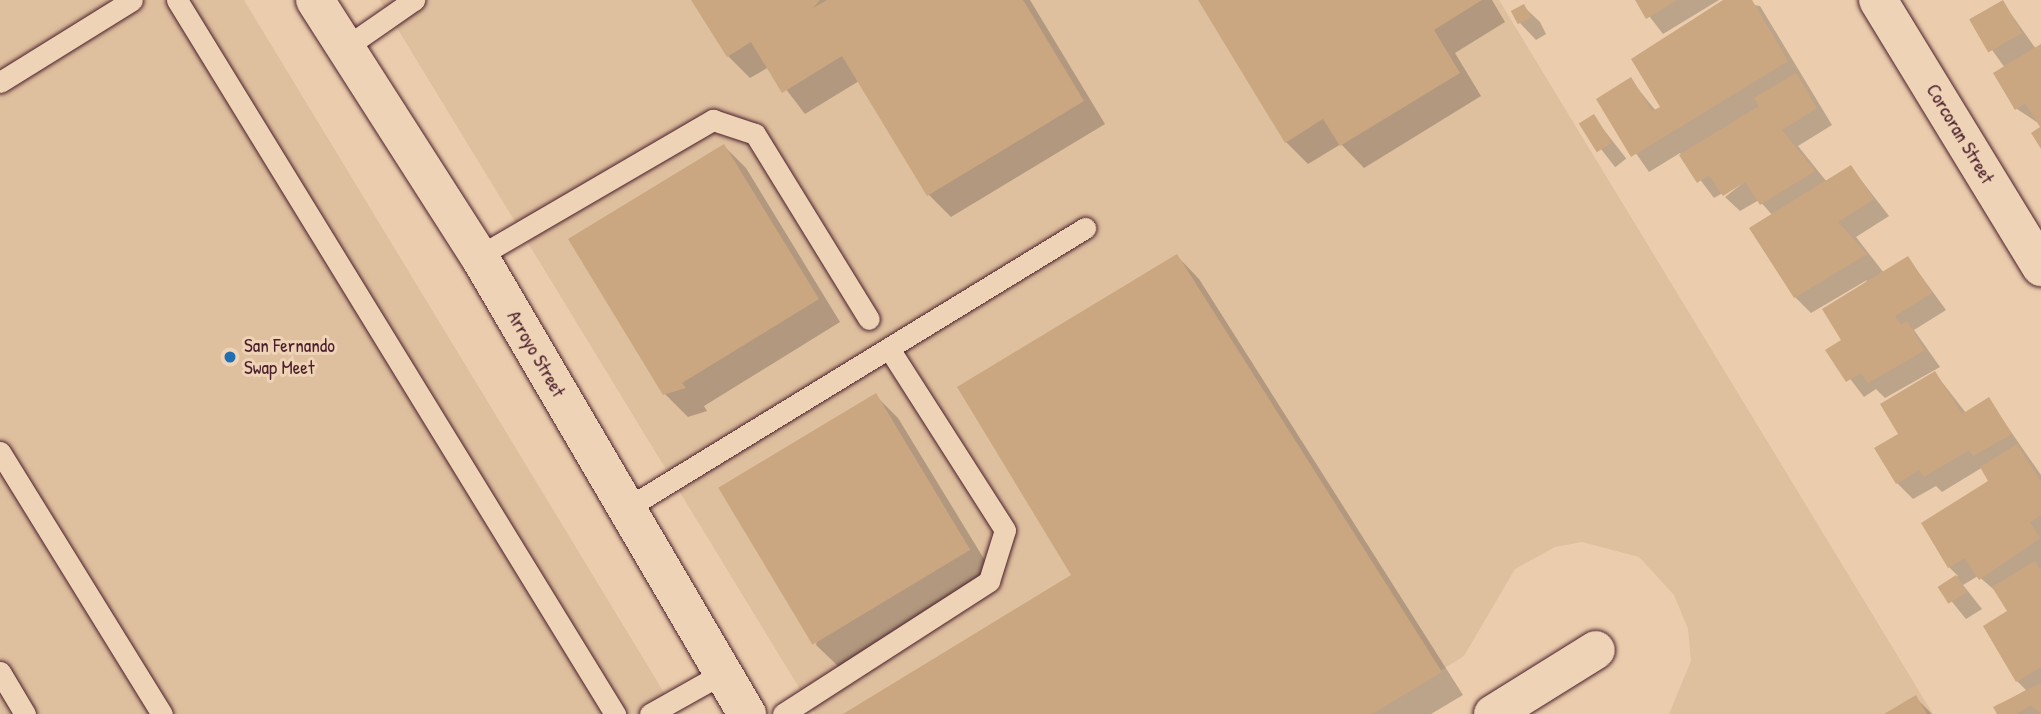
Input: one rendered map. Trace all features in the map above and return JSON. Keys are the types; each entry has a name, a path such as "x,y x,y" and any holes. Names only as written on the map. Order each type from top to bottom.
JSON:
{"street":[{"name":"Arroyo Street","path":"315,0 479,256 747,714"},
{"name":"Corcoran Street","path":"1878,0 2041,267"},
{"path":"1493,714 1596,650"}],"lane":[{"path":"0,82 132,0"},
{"path":"177,0 615,714"},
{"path":"346,47 414,0"},
{"path":"479,256 713,120 755,134 869,319"},
{"path":"627,508 890,350 1085,228"},
{"path":"783,714 989,581 1001,543 1004,530 890,350"},
{"path":"0,452 162,714"},
{"path":"0,672 26,714"},
{"path":"650,714 723,673"}],"shaded area":[{"name":"San Fernando Swap Meet","path":"0,0 244,0 677,714 0,714"},
{"path":"380,0 1499,0 1933,714 1669,714 1691,661 1688,629 1674,595 1639,557 1582,542 1555,547 1515,569 1464,656 1372,714 815,714"}],"building":[{"path":"691,0 820,0 813,8 827,0 1023,0 1084,101 927,196 842,56 782,93 751,42 727,57"},
{"path":"1198,0 1482,0 1434,30 1460,73 1340,146 1323,119 1285,143"},
{"path":"1635,0 1677,0 1646,19"},
{"path":"1723,0 1752,0 1788,61 1631,157 1596,99 1631,77 1652,111 1660,107 1631,59"},
{"path":"2003,0 2022,33 1988,52 1969,20"},
{"path":"1524,4 1531,17 1518,24 1511,11"},
{"path":"2041,44 2041,149 2031,133 2040,127 2025,103 2015,110 1993,73"},
{"path":"1796,73 1817,108 1782,130 1815,171 1760,205 1745,182 1723,196 1709,175 1697,183 1679,155 1759,106 1754,98"},
{"path":"1594,114 1612,143 1597,152 1579,124"},
{"path":"724,144 819,299 682,383 686,388 663,395 568,239"},
{"path":"1851,165 1874,199 1838,222 1867,254 1794,298 1749,228"},
{"path":"1177,254 1442,672 1372,714 843,714 1071,575 957,387"},
{"path":"1908,256 1932,293 1895,316 1901,325 1907,321 1925,350 1868,383 1861,373 1846,382 1825,350 1841,340 1822,309"},
{"path":"1935,371 1962,414 1989,397 2012,434 1973,456 1969,450 1924,477 1919,470 1896,484 1874,448 1898,434 1880,404"},
{"path":"876,393 970,550 813,645 718,488"},
{"path":"2017,444 2041,482 2041,515 2030,522 2040,538 1979,580 1965,558 1948,568 1921,523 1988,481 1980,467"},
{"path":"2035,561 2041,570 2041,667 2016,682 1983,626 2007,611 1992,587"},
{"path":"1956,575 1967,592 1948,604 1938,587"},
{"path":"2041,683 2041,714 2031,705 2016,714 1997,714 1993,707"},
{"path":"1916,695 1927,714 1884,714"}],"place":[{"name":"San Fernando Swap Meet","path":"230,357"}]}
